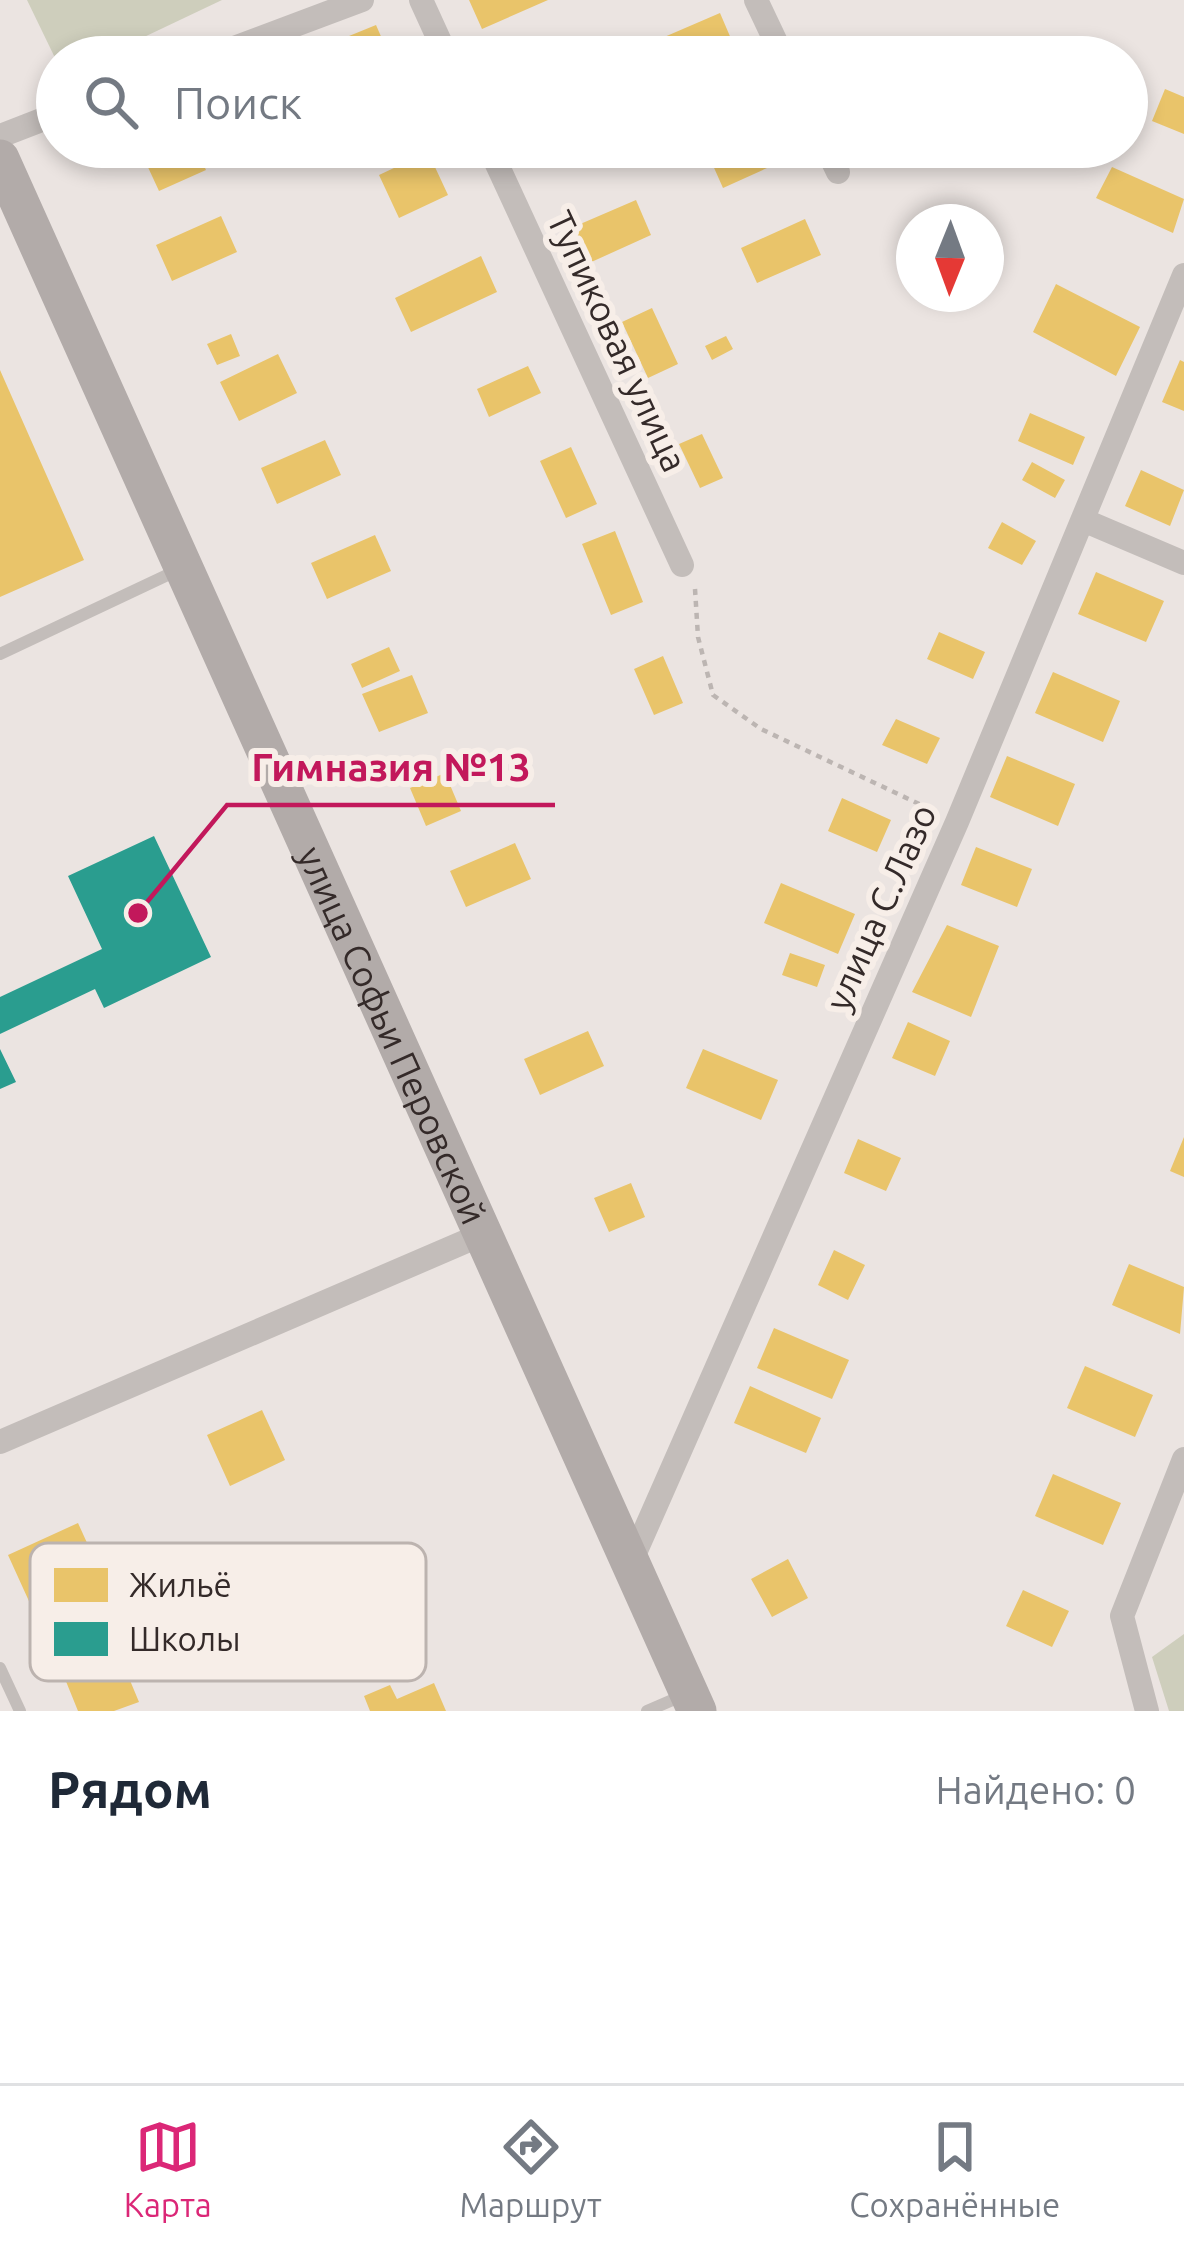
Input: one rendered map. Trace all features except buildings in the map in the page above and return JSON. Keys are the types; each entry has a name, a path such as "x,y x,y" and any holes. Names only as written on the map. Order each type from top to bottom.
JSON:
{"main road":[{"name":"улица Софьи Перовской","path":"0,159 693,1702"}],"street":[{"path":"266,36 362,0"},
{"path":"421,0 437,36"},
{"path":"756,0 773,36"},
{"path":"0,136 36,122"},
{"name":"Тупиковая улица","path":"499,168 682,565"},
{"path":"836,168 838,172"},
{"name":"улица С.Лазо","path":"631,1562 957,822 1184,275"},
{"path":"1083,520 1184,563"},
{"path":"0,1442 483,1234"},
{"path":"1147,1711 1122,1616 1184,1459"}],"lane":[{"path":"0,654 184,567"},
{"path":"0,1668 20,1711"},
{"path":"647,1711 693,1702"}],"path":[{"path":"682,565 698,595 698,637 713,694 760,729 957,822"}],"green space":[{"path":"27,0 222,0 146,36 44,36"},
{"path":"1184,1634 1184,1711 1169,1711 1152,1657"}],"place":[{"name":"Гимназия №13","path":"138,913"}]}
